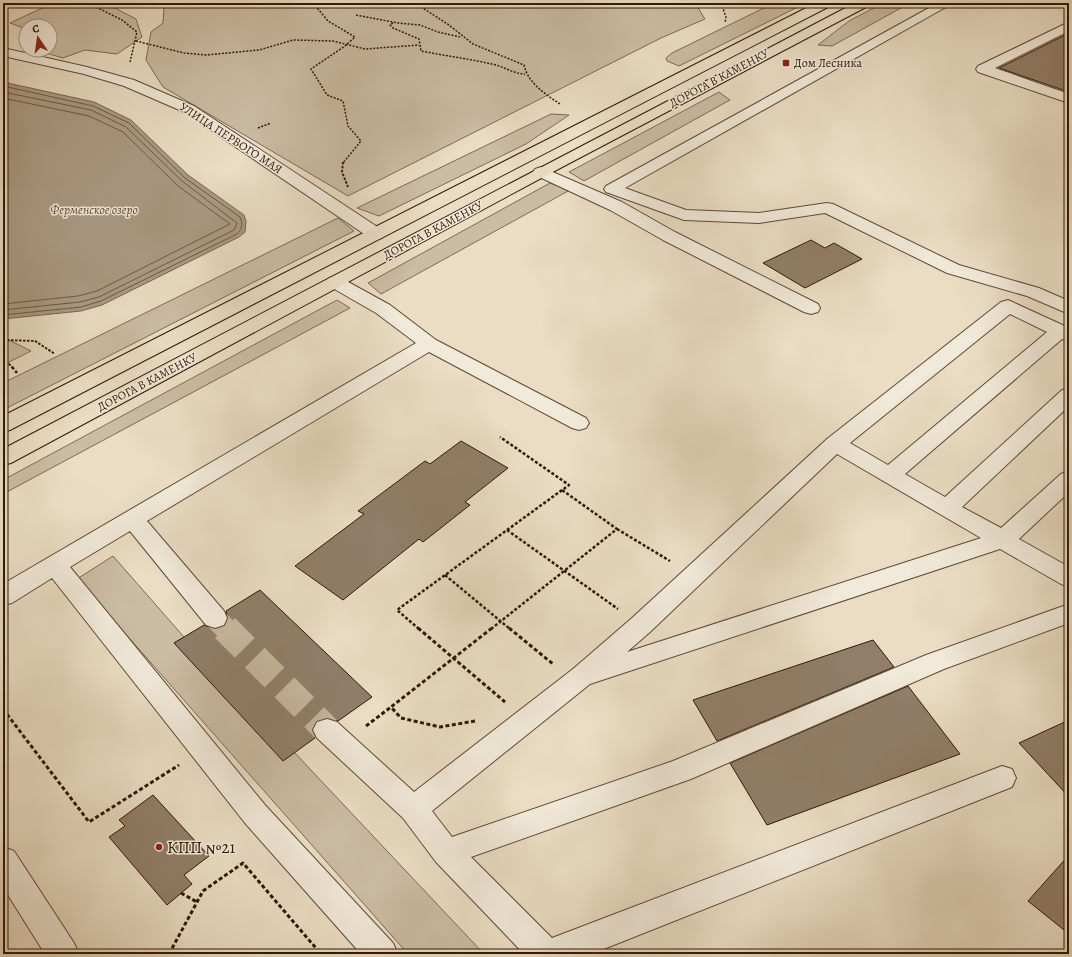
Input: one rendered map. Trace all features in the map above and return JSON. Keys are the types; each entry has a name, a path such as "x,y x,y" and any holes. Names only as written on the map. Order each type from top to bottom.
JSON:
{"main road":[{"name":"ДОРОГА В КАМЕНКУ","path":"3,425 826,3"},
{"name":"ДОРОГА В КАМЕНКУ","path":"3,458 541,172 864,3"}],"street":[{"path":"947,3 612,189 684,215 759,218 827,208 953,269 1033,292 1069,308"},
{"path":"1069,26 983,69 1069,99"},
{"name":"УЛИЦА ПЕРВОГО МАЯ","path":"3,52 87,71 129,83 189,109 376,234"},
{"path":"541,172 616,206 669,236 811,308"},
{"path":"335,282 383,309 429,344 579,423"},
{"path":"413,809 582,676 641,625 835,444 1008,306 1065,333 890,475"},
{"path":"3,596 429,344"},
{"path":"947,508 1069,395"},
{"path":"835,444 1069,578"},
{"path":"582,676 1003,540 1069,479"},
{"path":"133,519 215,618"},
{"path":"55,565 254,814 382,954"},
{"path":"446,852 681,770 936,662 1069,613"},
{"path":"326,730 413,809 446,852 546,954"},
{"path":"552,954 1002,778"},
{"path":"3,861 63,954"}],"path":[{"path":"93,3 92,5 102,11 126,20 137,32 136,42 130,56 132,73 129,83"},
{"path":"313,3 324,18 338,28 349,30 355,37 348,45 330,55 311,69 327,95 343,101 346,112 346,123 353,134 361,141 347,156 341,166 342,172 347,181 348,193"},
{"path":"415,3 449,25 472,44 524,65 526,74 544,94 560,104"},
{"path":"721,3 726,17 725,23"},
{"path":"356,15 393,23 420,25 438,32 462,37"},
{"path":"393,23 390,25 391,27 419,39 421,51 425,53 444,54 508,68 517,74 526,74"},
{"path":"136,42 184,53 206,55 259,50 292,40 333,41 365,49 419,45"},
{"path":"3,340 35,341 55,354"},
{"path":"3,358 17,372"},
{"path":"500,437 569,485 397,610 507,704 502,708"},
{"path":"562,490 617,529 696,574"},
{"path":"478,721 440,727 401,718 391,707 617,529"},
{"path":"507,530 641,625"},
{"path":"445,575 555,665 582,676"},
{"path":"3,708 89,822 203,749"},
{"path":"120,802 123,805"},
{"path":"169,954 203,891 243,863 322,954"},
{"path":"181,893 197,902"},
{"path":"3,948 6,954"}],"shaded area":[{"path":"53,3 80,3 115,8 136,19 142,37 117,54 85,50 63,58 58,57 58,18 21,18"},
{"path":"155,3 695,3 705,19 661,38 348,196 163,87 146,60 151,32 163,23 164,7"},
{"path":"774,3 806,3 679,66 667,61 666,58 672,53"},
{"path":"883,3 910,3 832,46 818,45 849,21"},
{"path":"18,19 18,26 10,23"},
{"path":"719,92 730,100 584,181 569,172"},
{"path":"551,114 569,115 526,144 379,216 357,208"},
{"path":"550,183 570,190 381,294 368,283"},
{"path":"338,218 354,231 3,410 3,383"},
{"path":"337,300 350,308 3,494 3,480"},
{"path":"3,337 31,351 3,365"},
{"path":"113,556 184,637 174,643 294,752 484,954 408,954 77,579"}],"water":[{"name":"Ферменское озеро","path":"3,82 94,102 131,120 188,175 244,215 246,221 245,232 239,237 102,305 81,311 3,319"}],"building":[{"path":"1069,33 1069,92 999,68"},
{"path":"811,240 825,248 834,243 862,259 805,288 763,263"},
{"path":"461,441 508,468 465,502 470,505 423,542 419,539 343,600 295,566 364,514 358,511 425,461 430,464"},
{"path":"260,590 372,697 338,721 327,718 317,721 312,729 315,738 283,761 174,643 204,625 215,629 224,626 228,619 226,611"},
{"path":"873,640 894,667 717,741 693,700"},
{"path":"908,686 960,754 767,825 730,763"},
{"path":"1069,720 1069,797 1019,743"},
{"name":"КПП №21","path":"153,795 209,856 184,875 192,884 167,905 109,837 125,826 119,820"},
{"path":"1069,855 1069,934 1028,901"}],"tunnel":[{"path":"215,618 327,730"}],"place":[{"name":"Дом Лесника","path":"786,63"},
{"name":"КПП №21","path":"159,847"}]}
